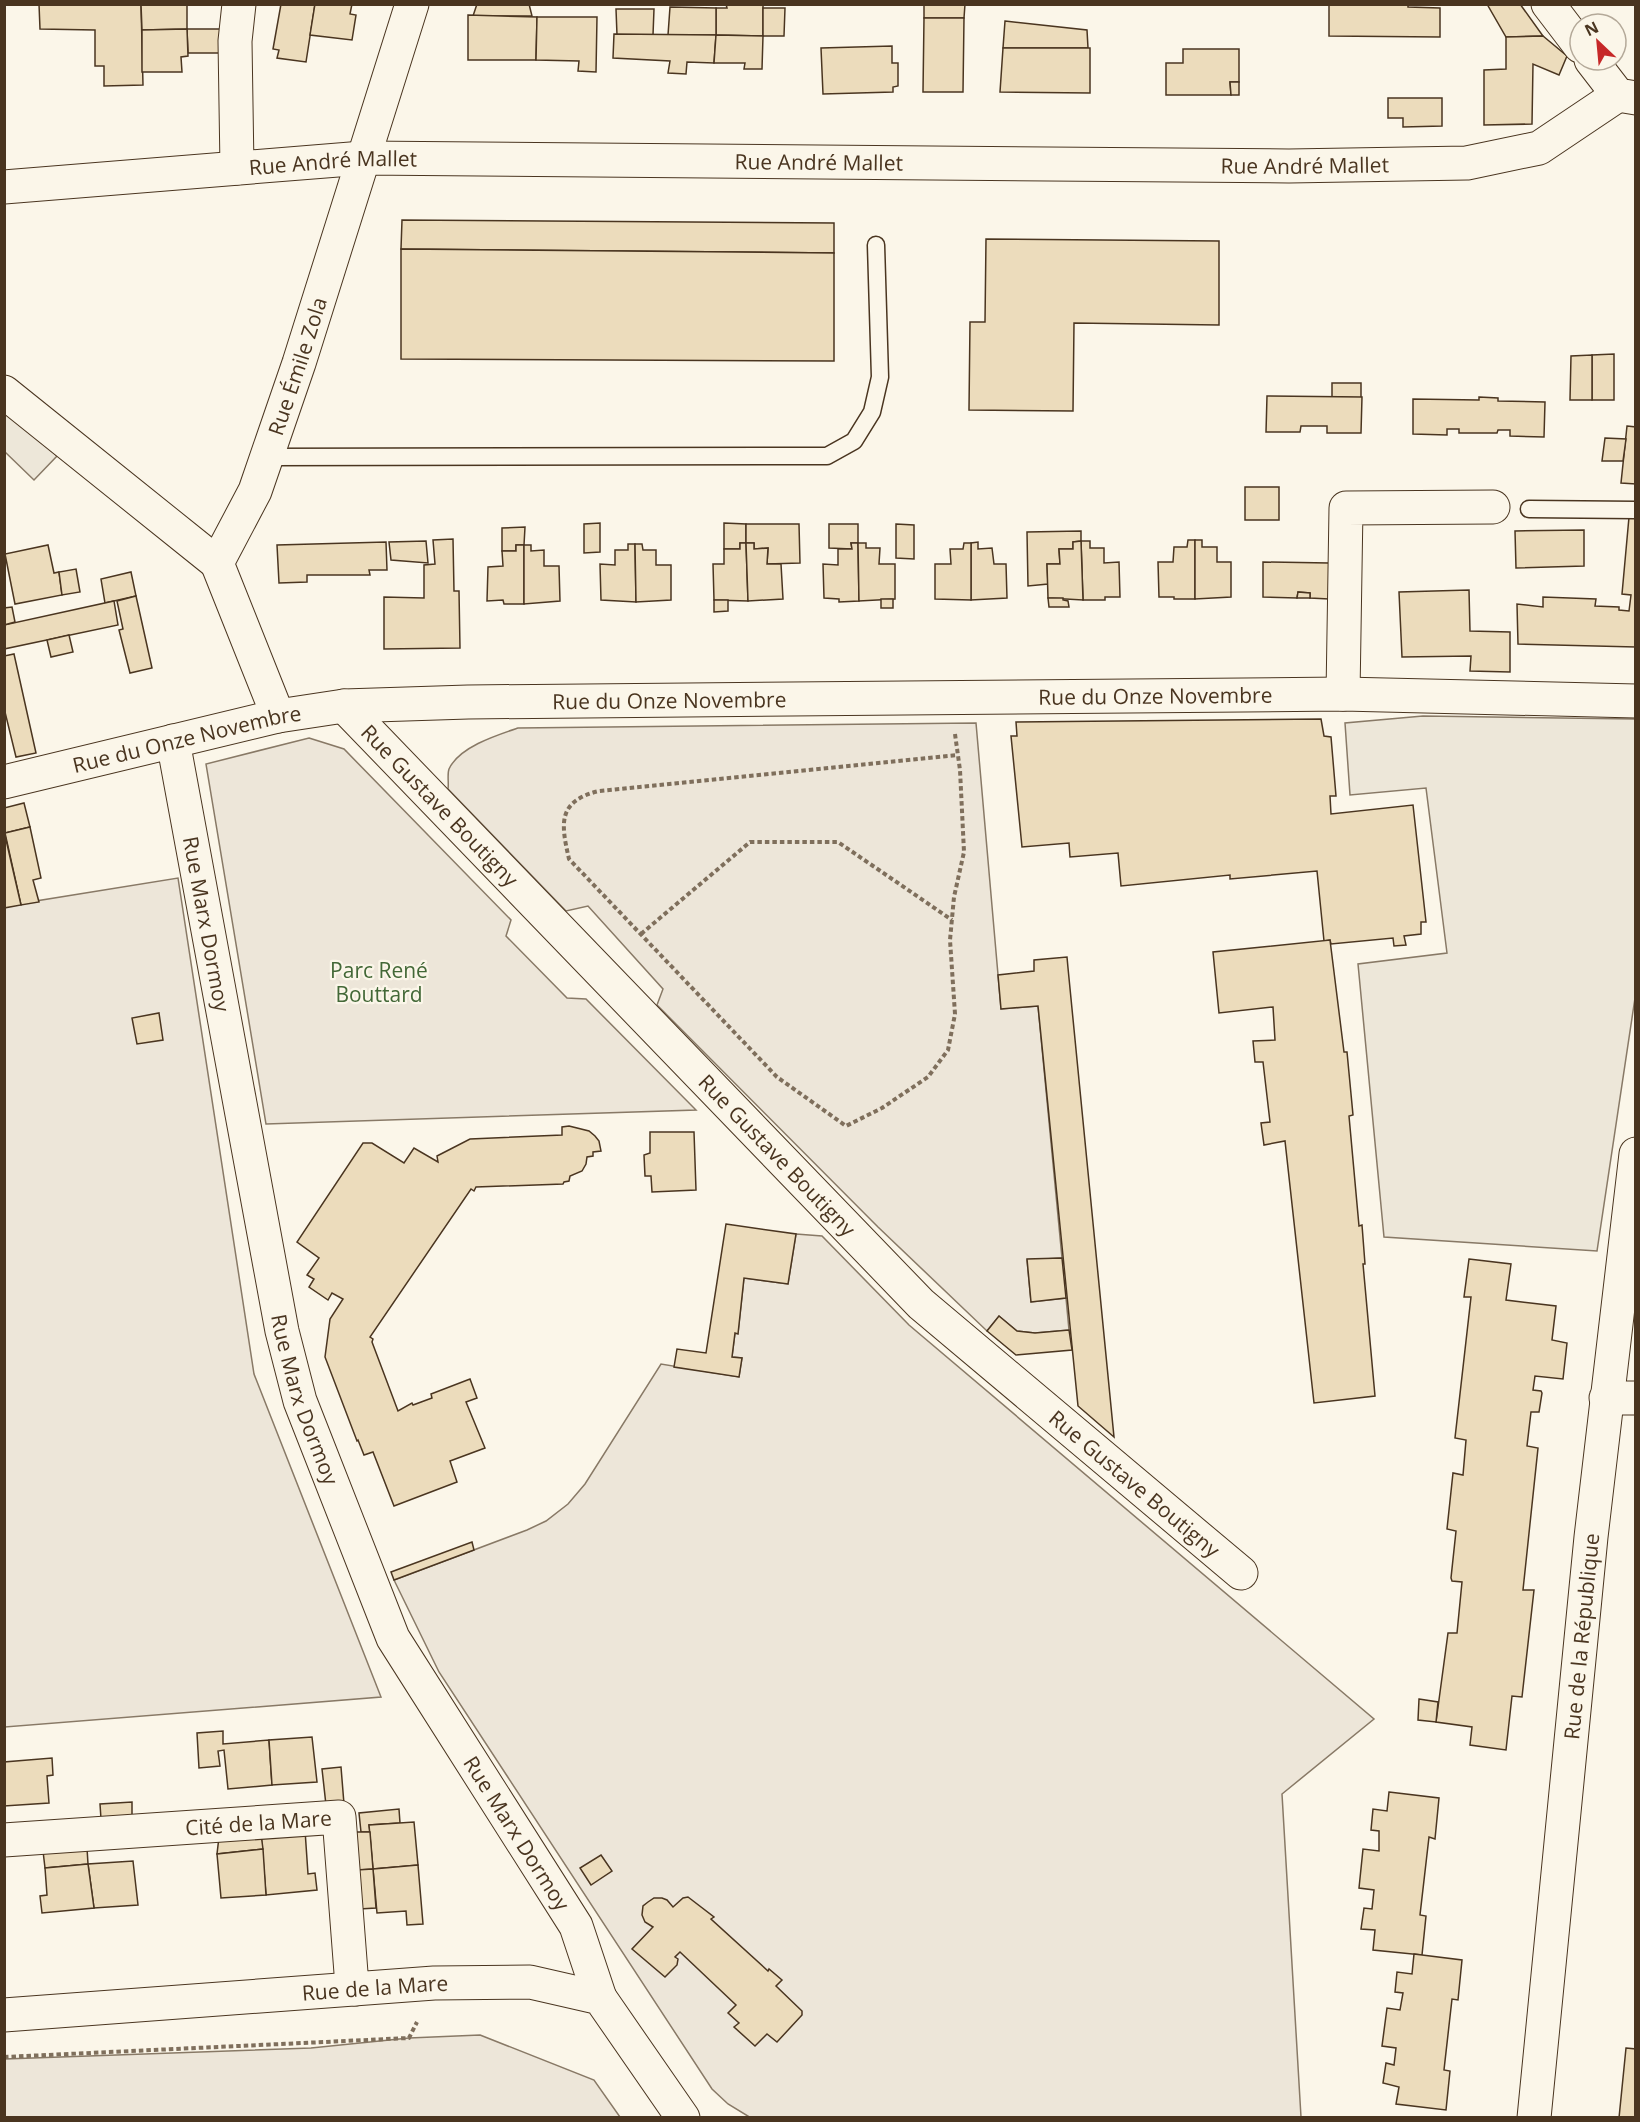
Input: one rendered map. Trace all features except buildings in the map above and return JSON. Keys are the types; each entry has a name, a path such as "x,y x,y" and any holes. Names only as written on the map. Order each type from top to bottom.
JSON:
{"street":[{"path":"237,168 235,41 239,4"},
{"name":"Rue Émile Zola","path":"217,563 255,491 267,457 299,363 412,4"},
{"path":"1548,4 1568,30"},
{"path":"1603,72 1627,96"},
{"name":"Rue André Mallet","path":"4,188 363,158 1289,166 1467,163 1539,148 1627,96"},
{"path":"4,392 217,563 278,716"},
{"path":"1342,694 1346,508 1493,507"},
{"name":"Rue du Onze Novembre","path":"4,782 278,716 344,706 468,702 1342,694 1635,701"},
{"name":"Rue Gustave Boutigny","path":"344,706 921,1304 1241,1573"},
{"name":"Rue Marx Dormoy","path":"173,741 282,1331 300,1401 393,1638 576,1926 600,1998"},
{"name":"Rue de la République","path":"1534,2118 1621,1398 1635,1154"},
{"name":"Cité de la Mare","path":"4,1840 339,1816 351,1973 355,1989"},
{"name":"Rue de la Mare","path":"4,2014 434,1983 530,1982 600,1998"},
{"path":"600,1998 683,2118"}],"lane":[{"path":"267,457 827,456 854,441 872,412 880,377 876,245"},
{"path":"1529,508 1635,510"}],"path":[{"path":"951,698 958,754 964,852 950,940 955,1014 948,1050 928,1077 882,1108 846,1126 777,1077 568,859 562,832 567,808 581,795 598,791 958,754"},
{"path":"641,934 750,842 838,842 952,920"},
{"path":"4,2057 409,2038 434,1983"}],"green space":[{"path":"976,723 1001,1009 1038,1006 1062,1258 1027,1260 1031,1302 1066,1298 1069,1330 1035,1333 1017,1331 999,1316 987,1331 878,1227 657,1005 663,989 588,906 566,911 448,789 449,769 461,754 479,743 518,728"},
{"name":"Parc René Bouttard","path":"309,738 344,749 511,920 506,936 567,998 586,999 696,1110 266,1124 206,764"},
{"path":"178,878 254,1374 381,1697 5,1727 5,906"},
{"path":"796,1234 822,1236 909,1325 1374,1719 1282,1794 1301,2117 751,2118 728,2104 712,2089 439,1672 394,1580 527,1530 546,1521 568,1504 585,1484 661,1364 739,1377 742,1358 732,1357 735,1333 738,1333 744,1278 788,1284"},
{"path":"480,2035 594,2080 620,2117 5,2117 5,2059 311,2048 409,2038"}],"shaded area":[{"path":"4,406 57,456 34,480 5,452"},
{"path":"1423,716 1635,719 1635,998 1597,1251 1384,1237 1358,964 1447,953 1426,788 1350,795 1345,723"}]}
